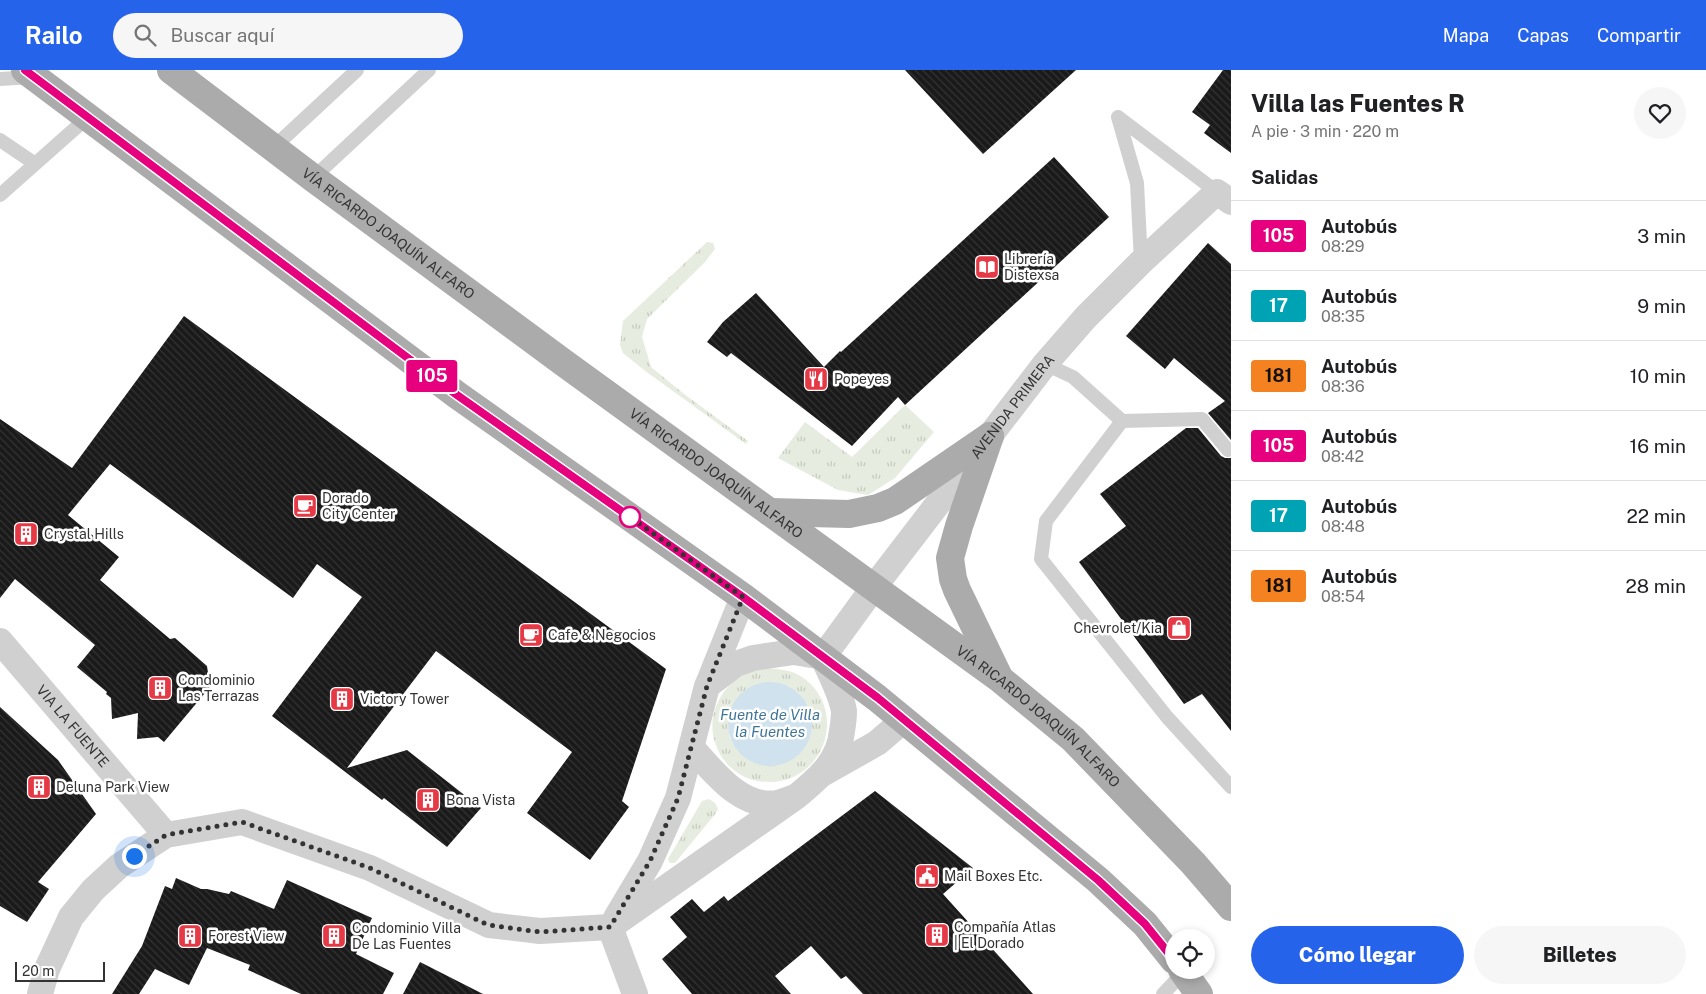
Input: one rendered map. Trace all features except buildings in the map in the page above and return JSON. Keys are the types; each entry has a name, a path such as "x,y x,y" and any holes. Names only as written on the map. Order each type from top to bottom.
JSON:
{"main road":[{"name":"VÍA RICARDO JOAQUÍN ALFARO","path":"171,70 272,148 1000,679 1073,739 1193,863 1231,907"},
{"path":"29,73 457,395 743,597 823,657 904,720 1098,880 1145,924 1165,949"},
{"path":"770,512 849,514 878,508 895,500 990,436"},
{"path":"990,436 959,526 950,563 952,579 1000,679"}],"street":[{"name":"AVENIDA PRIMERA","path":"823,657 874,587 1045,364 1086,317 1140,262 1224,197"},
{"path":"610,927 650,861 678,798 707,686 743,597"},
{"name":"VIA LA FUENTE","path":"0,641 166,835"},
{"path":"707,686 736,664 753,658 794,652 823,657 844,712 841,743 822,775"},
{"path":"40,994 47,969 71,916 93,890 119,866 166,835 242,822 370,868 488,925 540,932 610,927 797,796 822,775 877,743 904,720"},
{"path":"692,748 728,785 750,800 762,803 778,803 797,796"},
{"path":"610,927 635,994"}],"lane":[{"path":"272,148 357,70"},
{"path":"313,178 429,70"},
{"path":"0,79 29,73"},
{"path":"0,195 88,117"},
{"path":"1140,262 1137,183 1118,118 1224,197"},
{"path":"0,140 34,163"},
{"path":"1045,364 1073,377 1122,421 1202,418 1228,450"},
{"path":"1122,421 1046,521 1041,559 1167,718 1231,787"},
{"path":"1163,994 1180,979"}],"green space":[{"path":"707,242 713,243 715,249 705,262 647,319 642,337 651,367 748,441 746,444 644,370 623,353 620,345 623,321"},
{"path":"905,405 934,432 895,478 868,495 838,490 778,458 805,422 852,457"},
{"path":"766,668 785,670 802,677 818,692 826,711 827,730 822,748 811,764 796,776 776,782 747,778 727,764 717,748 712,725 720,697 732,682 750,671","holes":["788,686 800,694 808,706 737,750 730,738 728,725"]},
{"path":"709,799 715,803 718,809 716,813 675,863 670,863 668,859 702,801"}],"water":[{"name":"Fuente de Villa la Fuentes","path":"770,682 793,689 805,701 812,724 805,747 793,759 770,766 747,759 735,747 728,724 735,701 747,689"}],"bus line":[{"name":"105","path":"25,70 457,395 743,597 878,698 1098,880 1145,924 1165,949"}],"place":[{"name":"Librería Distexsa","path":"987,267"},
{"name":"Popeyes","path":"816,379"},
{"name":"Dorado City Center","path":"305,506"},
{"name":"Crystal Hills","path":"26,534"},
{"name":"Chevrolet/Kia","path":"1179,628"},
{"name":"Cafe & Negocios","path":"531,635"},
{"name":"Condominio Las Terrazas","path":"160,688"},
{"name":"Victory Tower","path":"342,699"},
{"name":"Deluna Park View","path":"39,787"},
{"name":"Bona Vista","path":"428,800"},
{"name":"Mail Boxes Etc.","path":"927,876"},
{"name":"Compañía Atlas | El Dorado","path":"937,935"},
{"name":"Forest View","path":"190,936"},
{"name":"Condominio Villa De Las Fuentes","path":"334,936"}],"route":[{"path":"134,856 166,835 242,822 370,868 488,925 540,932 610,927 650,861 678,798 707,686 743,597 630,517"}]}
